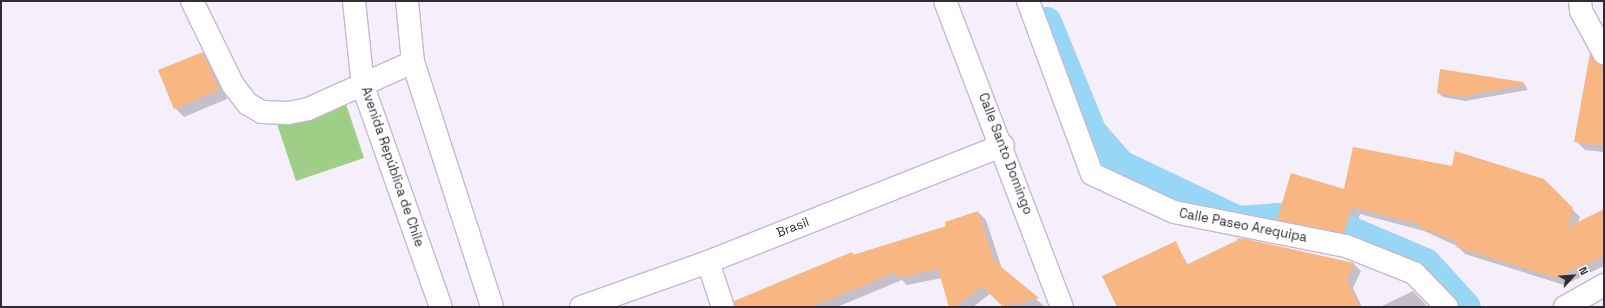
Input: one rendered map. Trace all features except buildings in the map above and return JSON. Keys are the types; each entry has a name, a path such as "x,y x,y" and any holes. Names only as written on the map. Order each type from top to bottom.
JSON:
{"street":[{"path":"192,1 233,85 248,104 262,112 288,113 308,109 363,86 413,62"},
{"name":"Avenida República de Chile","path":"354,1 363,86 441,307"},
{"path":"407,1 413,62 492,307"},
{"name":"Calle Santo Domingo","path":"945,1 1003,146 1062,307"},
{"name":"Calle Paseo Arequipa","path":"1028,1 1092,174 1174,212 1346,246 1414,273 1447,307"},
{"path":"1580,1 1581,11 1604,53"},
{"name":"Brasil","path":"581,307 708,262 1003,146"},
{"path":"708,262 724,307"},
{"path":"1565,307 1604,285"}],"green space":[{"path":"342,92 364,158 296,181 274,115"}],"waterway":[{"path":"1046,22 1091,132 1120,165 1238,221 1278,218 1340,227 1425,263 1465,307"}]}
